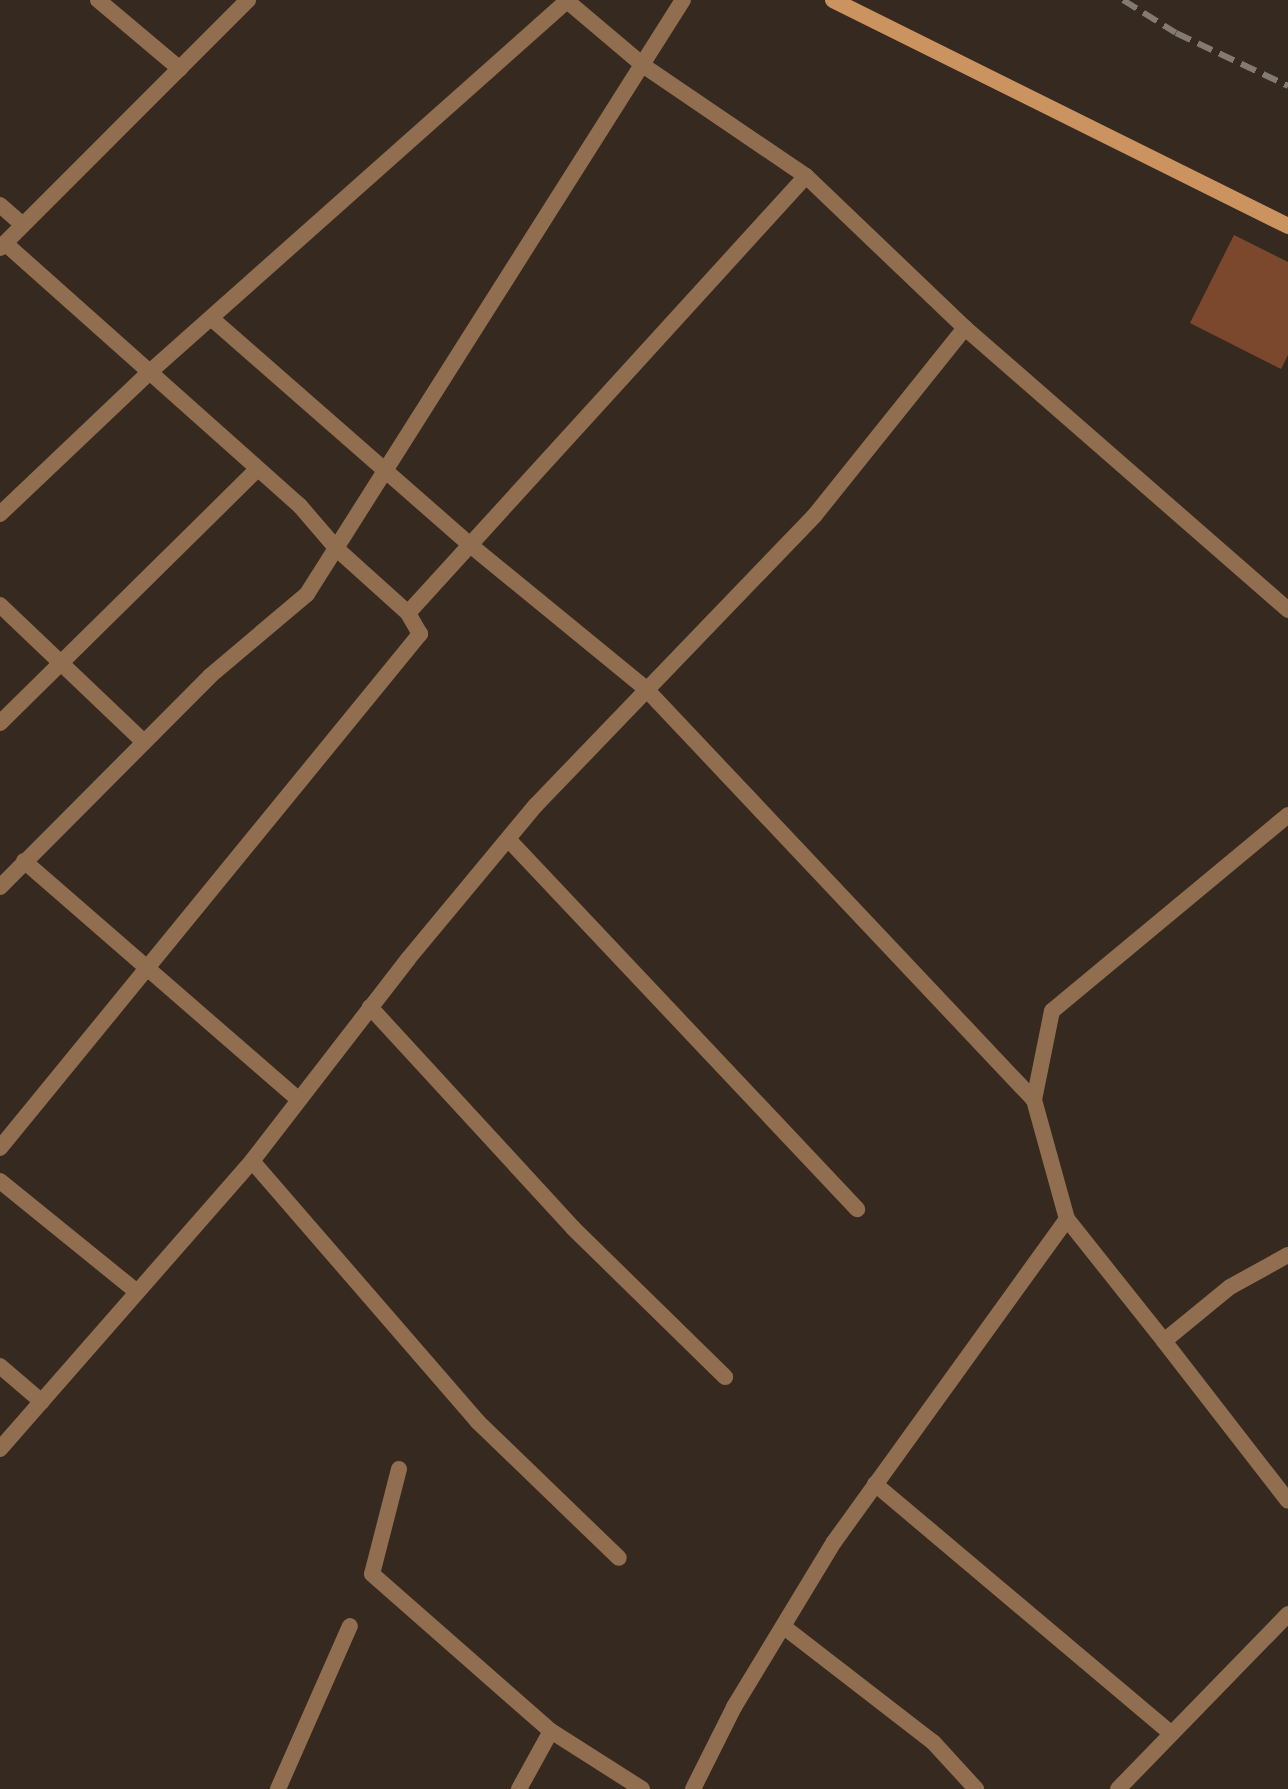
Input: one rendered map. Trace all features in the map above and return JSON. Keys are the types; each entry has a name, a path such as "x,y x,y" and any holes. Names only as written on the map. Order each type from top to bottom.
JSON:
{"street":[{"path":"98,0 180,69"},
{"path":"0,1148 147,969 190,909 420,634 408,613 337,549 258,469 152,370 3,245 248,0"},
{"path":"0,514 152,370 567,0 644,66 806,176 965,328 1288,610"},
{"path":"0,887 143,741 307,594 683,0"},
{"path":"833,0 1288,226"},
{"path":"408,613 806,176"},
{"path":"0,205 23,225"},
{"path":"211,318 469,544 646,689 1034,1100"},
{"path":"0,1449 252,1161 370,1007 508,839 646,689 815,515 965,328"},
{"path":"0,723 258,469"},
{"path":"0,605 143,741"},
{"path":"1288,815 1052,1011 1034,1100 1067,1219 1288,1501"},
{"path":"508,839 857,1209"},
{"path":"24,861 299,1100"},
{"path":"370,1007 573,1228 725,1377"},
{"path":"252,1161 477,1421 619,1558"},
{"path":"0,1181 137,1292"},
{"path":"693,1789 734,1707 875,1484 1067,1219"},
{"path":"1164,1341 1230,1287 1288,1255"},
{"path":"0,1366 42,1402"},
{"path":"399,1469 372,1574 551,1731 642,1789"},
{"path":"875,1484 1171,1733"},
{"path":"1118,1789 1288,1614"},
{"path":"278,1789 350,1626"},
{"path":"784,1627 933,1742 976,1789"},
{"path":"519,1789 551,1731"}],"building":[{"path":"1234,235 1288,262 1288,355 1281,369 1190,323"}],"railway":[{"path":"1123,0 1176,33 1288,86"}]}
